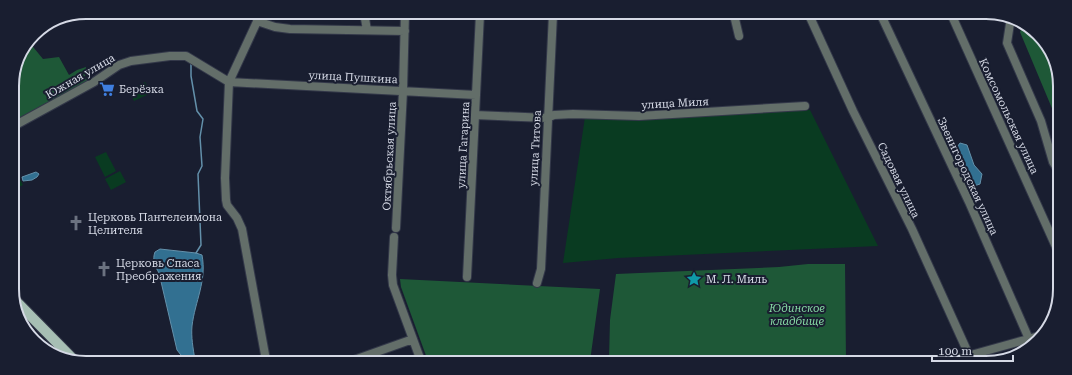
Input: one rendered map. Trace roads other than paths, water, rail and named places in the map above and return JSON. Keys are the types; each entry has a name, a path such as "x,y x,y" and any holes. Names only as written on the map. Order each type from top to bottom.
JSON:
{"main road":[{"path":"22,307 68,353"}],"street":[{"path":"365,19 367,30"},
{"name":"Октябрьская улица","path":"396,228 405,19"},
{"name":"улица Гагарина","path":"467,277 480,19"},
{"name":"улица Титова","path":"537,283 541,270 553,19"},
{"path":"735,19 738,36"},
{"name":"Садовая улица","path":"811,19 853,111 912,230 968,356"},
{"name":"Звенигородская улица","path":"883,19 969,202 1029,340"},
{"name":"Комсомольская улица","path":"953,19 1053,239"},
{"path":"265,356 242,229 237,218 227,206 226,200 225,178 229,82 257,21 275,27 290,29 405,31"},
{"path":"1010,24 1007,43 1041,120 1053,162"},
{"name":"Южная улица","path":"19,123 94,82 119,65 131,61 170,56 186,56 229,82"},
{"name":"улица Пушкина","path":"229,82 476,95"},
{"name":"улица Миля","path":"547,118 554,115 573,114 639,116 805,106"},
{"path":"475,115 547,118"},
{"path":"394,237 392,275 393,285 419,356"},
{"path":"372,356 413,338"},
{"path":"968,356 1023,344"}],"water":[{"path":"960,143 967,145 974,165 982,174 980,184 974,186 965,176 955,150"},
{"path":"36,172 39,174 37,177 32,180 23,181 22,177"},
{"path":"160,249 202,255 202,282 192,326 194,356 182,356 177,350 159,273 155,265 155,252"}],"waterway":[{"path":"191,63 191,76 197,111 203,119 200,137 202,166 198,174 201,245 196,253"}],"place":[{"name":"Берёзка","path":"107,89"},
{"name":"Церковь Пантелеимона Целителя","path":"76,223"},
{"name":"Церковь Спаса Преображения","path":"104,269"},
{"name":"М. Л. Миль","path":"694,279"}],"park label":[{"name":"Юдинское кладбище","path":"797,314"}]}
